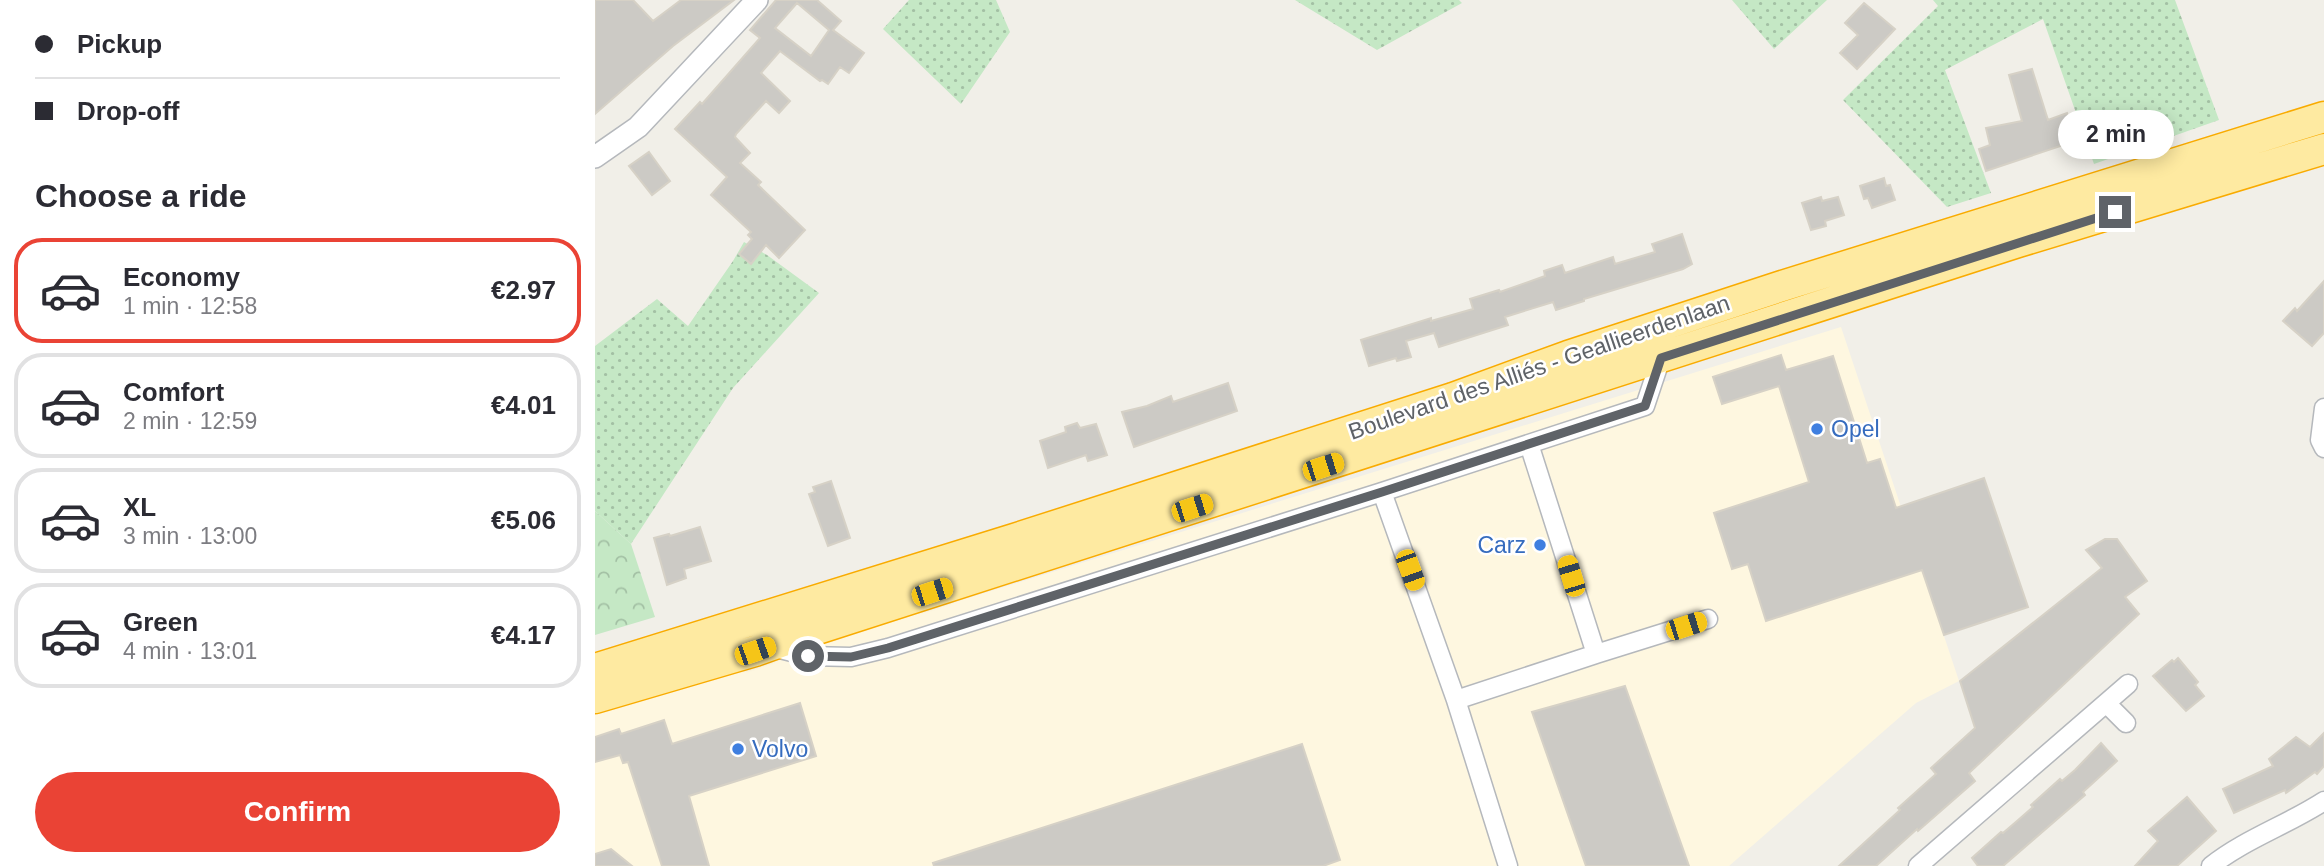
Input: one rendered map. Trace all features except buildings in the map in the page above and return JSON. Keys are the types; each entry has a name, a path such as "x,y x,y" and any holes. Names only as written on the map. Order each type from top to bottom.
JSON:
{"highway":[{"name":"Boulevard des Alliés - Geallieerdenlaan","path":"595,669 1440,402 1568,356 1758,294 2324,117"},
{"name":"Boulevard des Alliés - Geallieerdenlaan","path":"595,698 768,647 832,624 2018,242 2324,149"}],"street":[{"path":"595,157 639,127 757,0"},
{"path":"768,647 808,656 851,657 888,648 1382,492 1645,406 1661,358"},
{"path":"2324,408 2320,440 2324,448"},
{"path":"1529,444 1596,654"},
{"path":"1382,492 1456,700 1508,866"},
{"path":"1456,700 1708,619"},
{"path":"1918,866 2128,684"},
{"path":"2106,703 2126,723"},
{"path":"2211,866 2228,852 2298,818 2324,801"}],"shaded area":[{"path":"1841,327 1959,681 1916,703 1729,866 595,866 595,714"}],"green space":[{"path":"909,0 996,0 1010,32 961,104 883,29"},
{"path":"1295,0 1459,0 1462,3 1377,50"},
{"path":"1732,0 1827,0 1774,49"},
{"path":"1933,0 2175,0 2219,120 2094,164 2043,19 1945,70 1991,193 1947,207 1843,100 1938,6"},
{"path":"744,242 767,255 819,293 733,388 631,544 595,511 595,346 657,299 688,326"},
{"path":"595,511 631,544 655,617 595,635"}],"place":[{"name":"Opel","path":"1817,429"},
{"name":"Carz","path":"1540,545"},
{"name":"Volvo","path":"738,749"}],"route":[{"path":"808,656 851,657 888,648 1645,406 1661,358 2115,212"}]}
